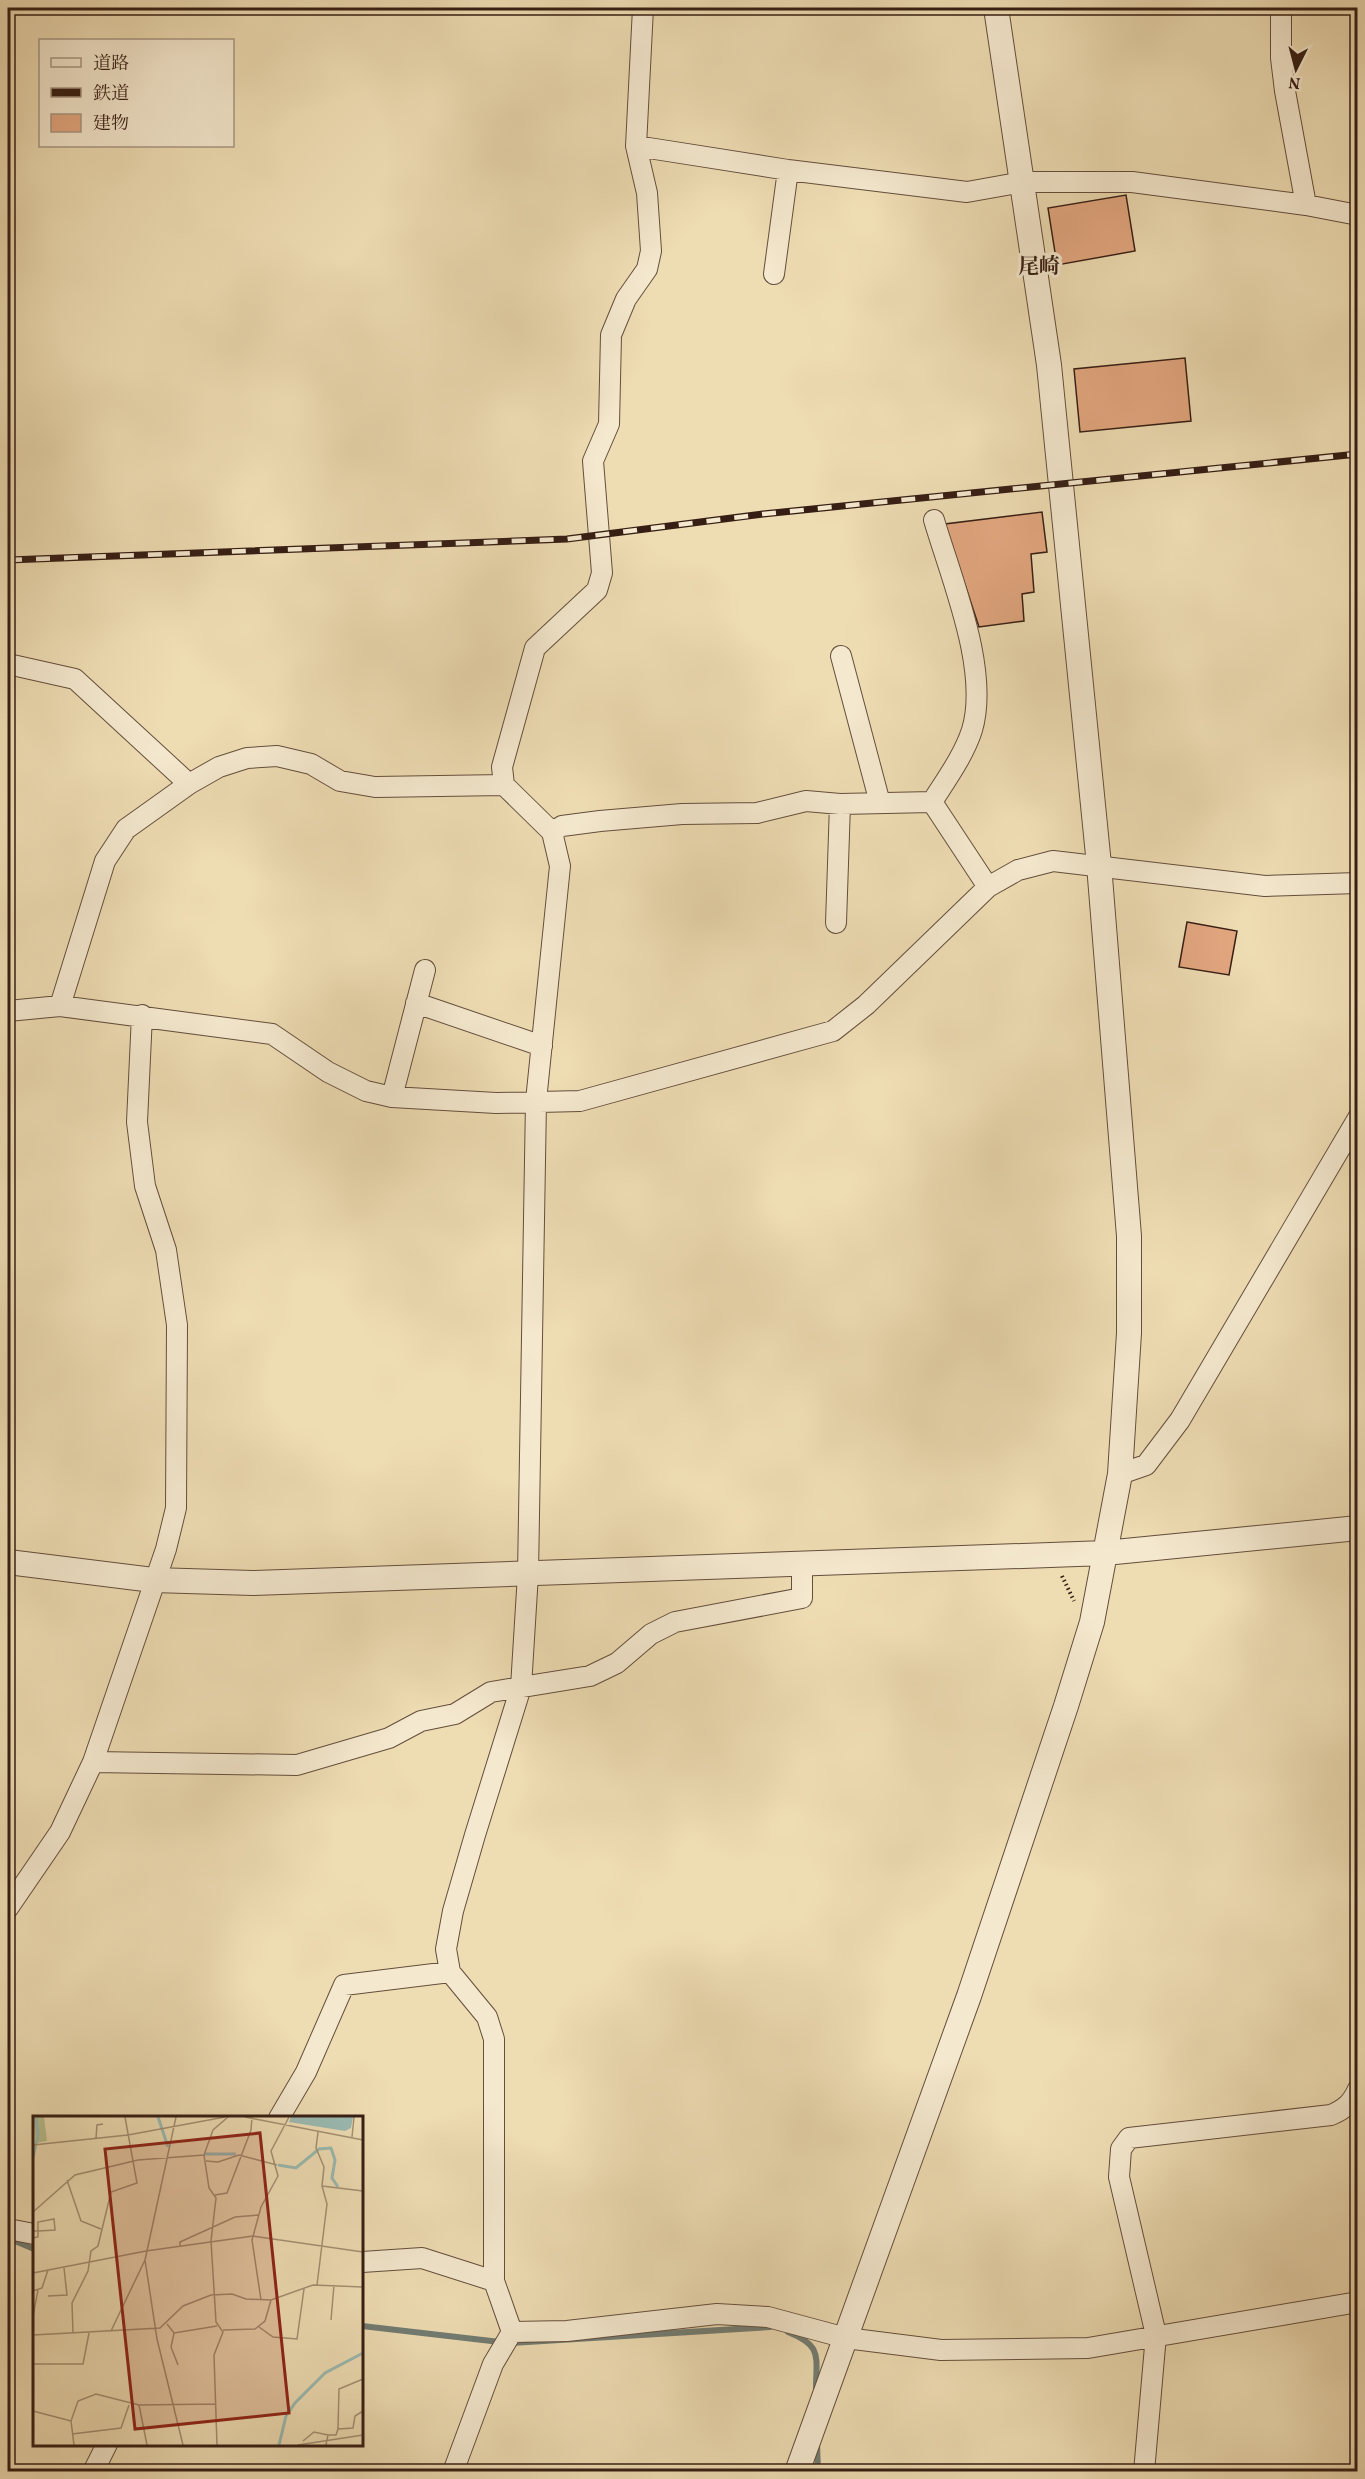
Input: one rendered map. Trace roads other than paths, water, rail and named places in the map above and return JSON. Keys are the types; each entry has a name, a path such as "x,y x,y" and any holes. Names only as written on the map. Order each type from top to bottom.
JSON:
{"street":[{"path":"512,2332 494,2281 494,2039 487,2017 450,1972 446,1949 453,1911 521,1687 528,1574 536,1101 560,866 552,832 504,785 502,768 535,648 597,590 602,573 593,461 609,424 611,335 626,299 647,269 651,251 647,193 636,146 644,8"},
{"path":"797,2472 969,1996 1066,1706 1092,1622 1120,1474 1129,1333 1129,1236 1099,865 1051,377 996,8"},
{"path":"1281,8 1281,58 1285,91 1306,205"},
{"path":"636,146 788,170 967,192 1023,182 1132,182 1306,205 1358,215"},
{"path":"774,274 788,170"},
{"path":"932,802 950,774 972,729 977,690 971,645 934,520"},
{"path":"841,656 880,803"},
{"path":"8,664 75,679 189,783"},
{"path":"60,1006 105,861 126,829 189,783 219,767 247,758 277,756 310,764 340,781 375,788 504,785"},
{"path":"552,832 562,826 600,820 682,814 757,813 806,801 840,804 932,802"},
{"path":"932,802 988,887"},
{"path":"836,923 840,804"},
{"path":"8,1011 60,1006 272,1034 328,1072 366,1091 392,1096 496,1103 580,1101 833,1031 866,1005 988,887 1018,870 1053,861 1265,886 1358,883"},
{"path":"392,1096 425,970"},
{"path":"416,1003 542,1046"},
{"path":"8,1908 60,1832 93,1762 153,1580 166,1549 176,1508 177,1325 166,1250 145,1186 137,1122 142,1016"},
{"path":"1120,1474 1146,1465 1180,1420 1358,1118"},
{"path":"8,1562 153,1580 253,1583 1105,1553 1358,1528"},
{"path":"93,1762 297,1765 389,1738 422,1721 455,1714 491,1692 590,1676 617,1663 651,1634 675,1622 802,1598 802,1564"},
{"path":"280,2116 306,2072 344,1985 450,1972"},
{"path":"1144,2472 1156,2335 1119,2177 1121,2149 1129,2138 1331,2115 1343,2110 1354,2099 1358,2089"},
{"path":"8,2229 33,2234"},
{"path":"363,2262 422,2258 494,2281"},
{"path":"512,2332 567,2331 717,2314 768,2317 846,2338 941,2350 1032,2350 1088,2348 1358,2302"},
{"path":"453,2472 493,2364 512,2332"},
{"path":"93,2472 106,2446"}],"waterway":[{"path":"8,2238 33,2249"},
{"path":"363,2326 500,2342"},
{"path":"511,2343 770,2327"},
{"path":"788,2332 807,2342 815,2354 816,2390"},
{"path":"817,2442 818,2472"}],"railway":[{"path":"8,560 567,539 763,514 1358,454"}],"district":[{"name":"尾崎","path":"1039,267"}]}
